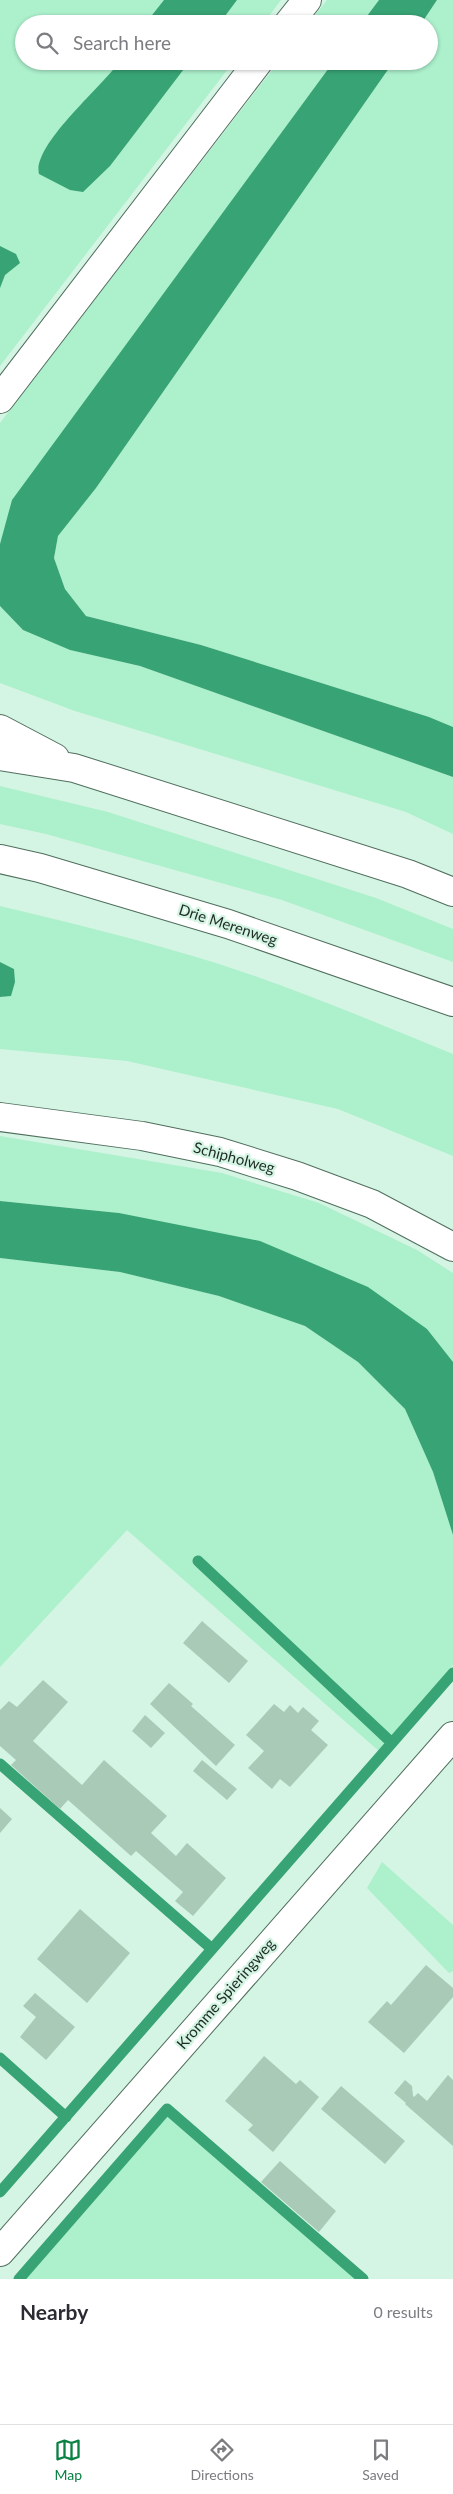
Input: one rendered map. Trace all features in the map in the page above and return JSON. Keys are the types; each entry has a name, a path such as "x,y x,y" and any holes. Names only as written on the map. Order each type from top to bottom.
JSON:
{"main road":[{"path":"295,15 307,0"},
{"path":"0,399 252,70"},
{"path":"0,729 74,768"},
{"path":"0,756 74,768 408,874 453,892"},
{"name":"Drie Merenweg","path":"0,859 40,868 228,924 453,1002"},
{"name":"Schipholweg","path":"0,1117 142,1136 220,1152 297,1176 372,1204 453,1247"},
{"name":"Kromme Spieringweg","path":"0,2252 453,1736"}],"shaded area":[{"path":"0,0 281,0 270,15 15,15 15,70 227,70 0,366"},
{"path":"164,0 237,0 226,15 152,15"},
{"path":"327,0 379,0 368,15 315,15"},
{"path":"379,0 437,0 427,15 368,15"},
{"path":"437,0 453,0 453,727 429,717 201,645 86,616 65,589 54,558 58,536 96,488 388,70 438,70 438,15 427,15"},
{"path":"113,70 183,70 110,166 83,192 70,190 39,174 40,162 46,148 57,132"},
{"path":"272,70 327,70 13,500 0,544 0,423"},
{"path":"327,70 388,70 96,488 58,536 54,558 65,589 86,616 201,645 429,717 453,727 453,777 140,666 70,650 23,630 0,606 0,544 12,500"},
{"path":"0,246 16,254 20,263 5,275 0,288"},
{"path":"0,606 23,630 70,650 140,666 453,777 453,834 406,812 75,711 0,683"},
{"path":"0,786 108,812 376,898 453,929 453,962 282,900 46,834 0,824"},
{"path":"0,906 162,947 216,963 306,995 453,1054 453,1156 338,1109 127,1061 0,1049 0,997 11,996 14,969 0,962"},
{"path":"0,962 14,969 15,982 11,996 0,997"},
{"path":"0,1136 222,1173 319,1203 417,1250 453,1273 453,1362 427,1329 119,1213 0,1201"},
{"path":"0,1201 119,1213 260,1241 368,1287 427,1329 453,1362 453,1535 433,1472 405,1409 358,1362 305,1326 219,1296 120,1272 0,1258"},
{"path":"0,1258 120,1272 219,1296 305,1326 358,1362 405,1409 433,1472 453,1535 453,1665 380,1752 127,1530 0,1667"},
{"path":"382,1862 453,1925 453,1971 449,1973 367,1888"},
{"path":"167,2109 363,2279 19,2279"}],"building":[{"path":"202,1621 248,1661 229,1683 183,1643"},
{"path":"43,1680 68,1702 33,1741 82,1785 104,1760 167,1816 151,1833 176,1856 187,1843 226,1878 193,1916 175,1901 183,1892 136,1851 131,1856 68,1800 60,1809 11,1765 16,1760 0,1746 0,1710 9,1701 17,1707"},
{"path":"169,1683 193,1704 191,1706 235,1745 216,1766 150,1704"},
{"path":"274,1704 284,1712 290,1705 298,1713 303,1707 319,1721 311,1730 328,1745 290,1787 280,1779 272,1789 248,1768 264,1751 246,1735"},
{"path":"145,1715 165,1733 151,1748 132,1731"},
{"path":"202,1760 237,1789 227,1800 193,1771"},
{"path":"0,1808 12,1819 0,1833"},
{"path":"80,1909 130,1953 87,2003 37,1959"},
{"path":"426,1965 453,1988 453,1997 404,2053 368,2022 387,2001 391,2005"},
{"path":"35,1993 75,2027 46,2060 20,2037 36,2017 23,2006"},
{"path":"264,2056 296,2084 300,2080 319,2097 273,2152 248,2130 253,2125 225,2101"},
{"path":"448,2075 453,2080 453,2146 394,2093 405,2080 412,2086 414,2097 418,2093 427,2101"},
{"path":"341,2086 405,2141 385,2164 321,2109"},
{"path":"280,2161 336,2211 319,2232 261,2182"}],"waterway":[{"path":"198,1561 392,1743"},
{"path":"0,2192 453,1673"},
{"path":"0,1764 212,1949"},
{"path":"0,2058 66,2117"},
{"path":"19,2279 167,2109 363,2279"}]}
